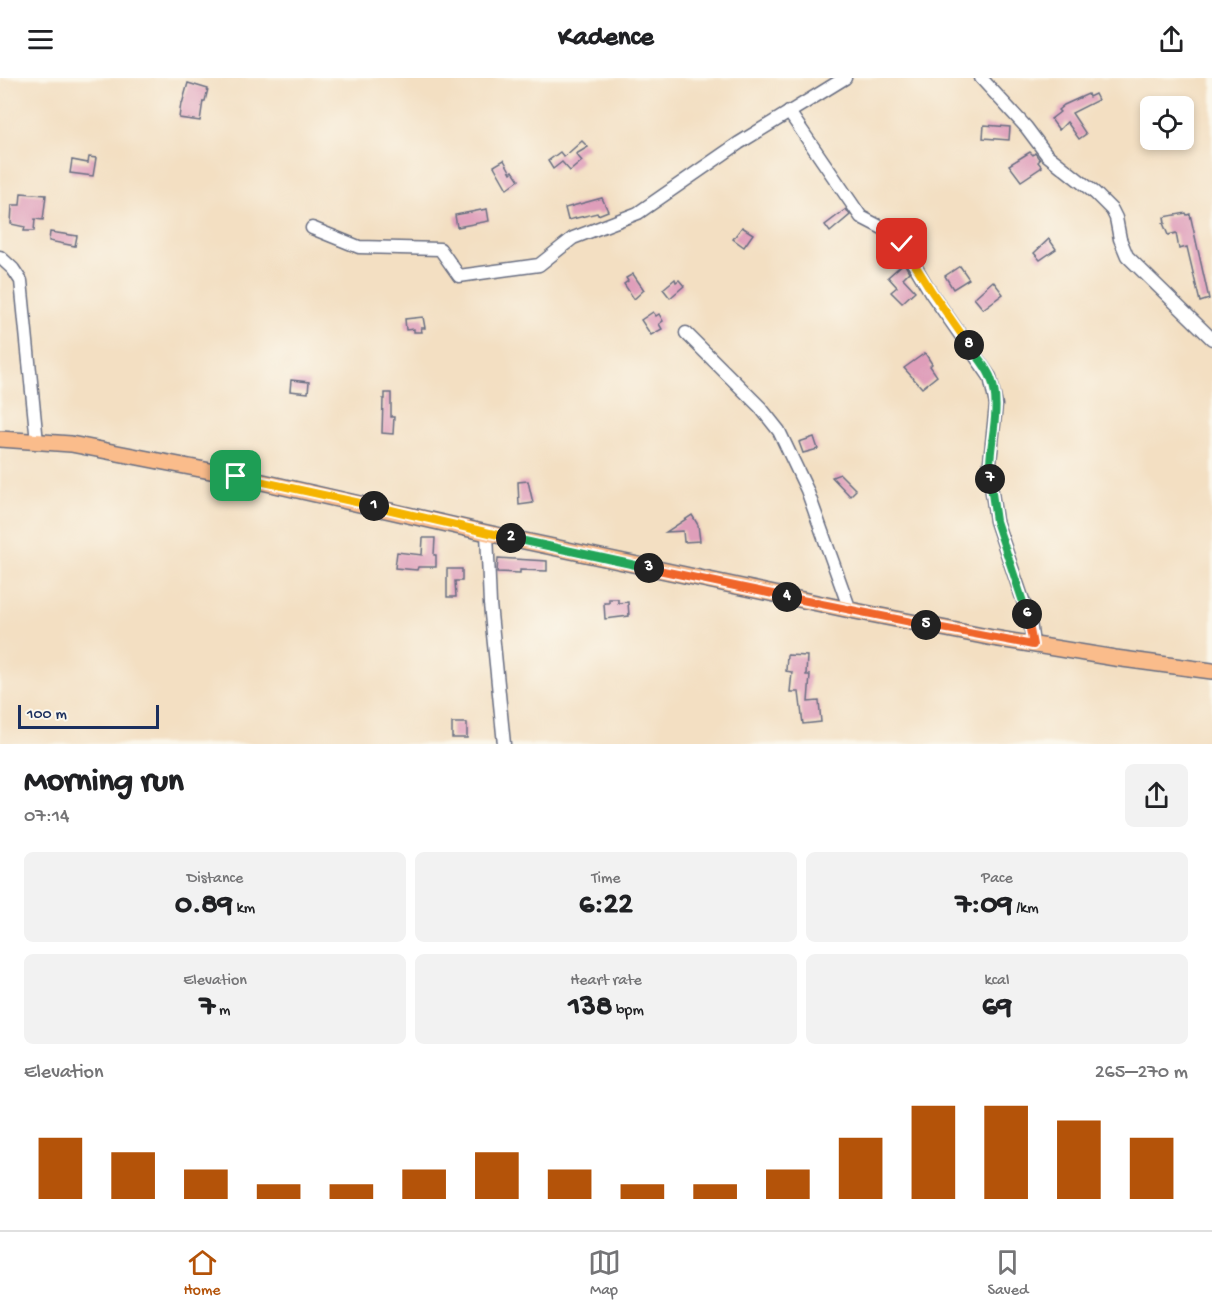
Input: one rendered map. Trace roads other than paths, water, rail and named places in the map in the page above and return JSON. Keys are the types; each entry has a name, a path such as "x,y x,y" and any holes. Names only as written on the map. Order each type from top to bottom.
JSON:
{"main road":[{"path":"0,439 71,444 236,476 487,533 850,610 1033,645 1212,671"}],"street":[{"path":"312,228 359,247 441,249 459,276 539,265 573,238 639,213 739,143 845,78"},
{"path":"981,78 1026,127 1047,154 1112,210 1127,256 1212,339"},
{"path":"789,112 861,217 892,233 902,244 990,377 996,405 989,457 992,498 996,521 1030,621 1033,645"},
{"path":"0,257 13,269 21,281 37,442"},
{"path":"686,333 760,407 779,431 807,490 850,610"},
{"path":"487,533 490,603 504,744"}]}
